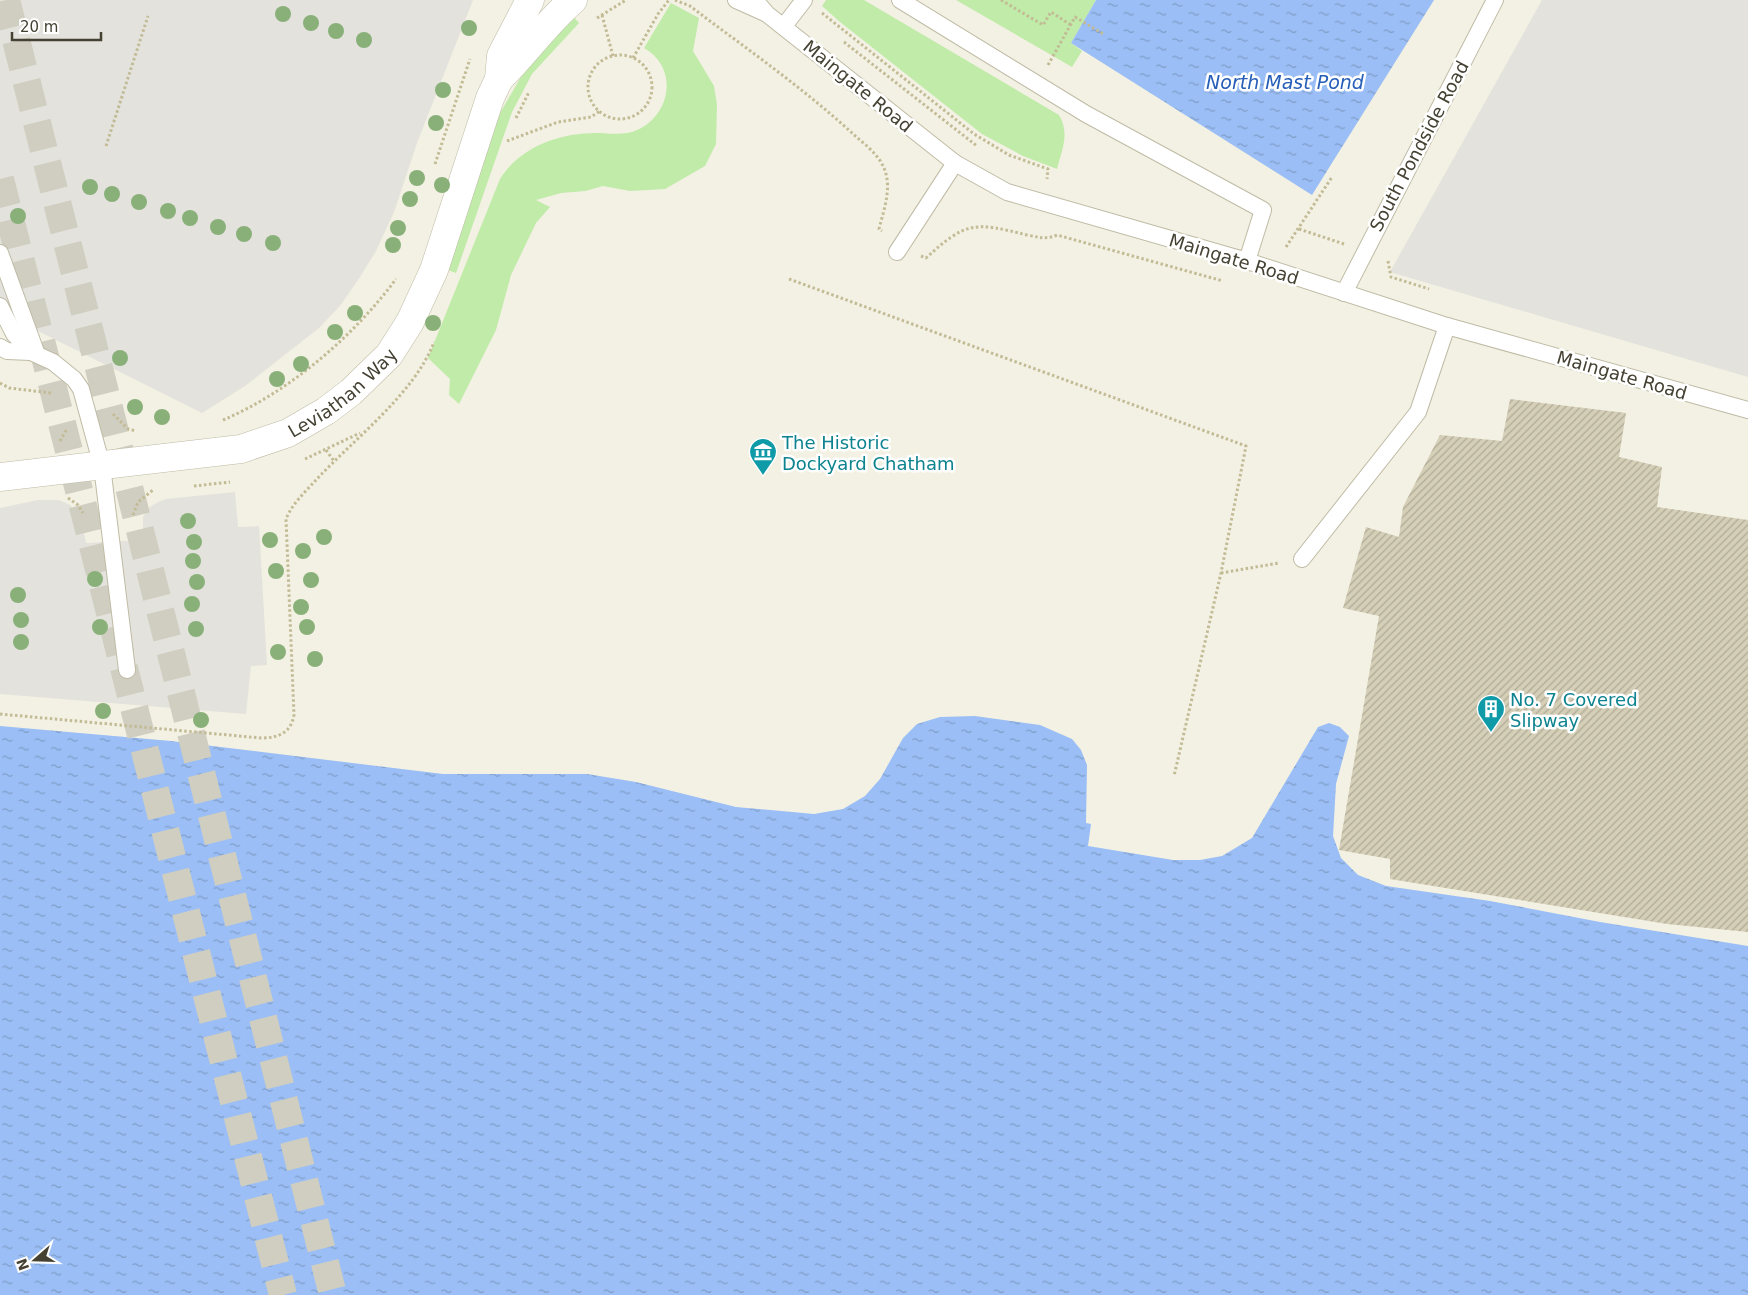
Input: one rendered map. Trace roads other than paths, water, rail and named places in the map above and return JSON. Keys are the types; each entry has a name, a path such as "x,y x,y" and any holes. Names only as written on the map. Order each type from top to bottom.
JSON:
{"street":[{"name":"Leviathan Way","path":"0,477 241,449 288,432 326,411 352,392 389,354 410,322 434,270 490,98 499,79 501,56 530,0"},
{"name":"Leviathan Way","path":"499,79 521,58 547,25 573,0"}],"lane":[{"path":"736,0 767,14"},
{"path":"755,0 767,14"},
{"path":"784,26 804,0"},
{"path":"900,0 1086,114 1264,210 1247,262"},
{"name":"South Pondside Road","path":"1344,293 1495,0"},
{"name":"Maingate Road","path":"767,14 955,163 1007,192 1030,201 1247,262 1447,326 1748,410"},
{"path":"897,252 955,163"},
{"path":"0,253 35,354"},
{"path":"0,306 14,334 35,354"},
{"path":"1302,559 1418,412 1447,326"},
{"path":"0,348 35,354 53,362 74,379 81,389 102,466 127,670"}],"water":[{"name":"North Mast Pond","path":"1096,0 1434,0 1312,195 1071,43"},
{"path":"975,716 1040,725 1072,739 1081,750 1087,765 1086,823 1091,824 1088,846 1173,860 1200,860 1222,856 1252,838 1318,727 1329,723 1340,727 1349,736 1336,784 1333,836 1341,858 1358,875 1386,886 1490,901 1600,922 1748,946 1748,1295 0,1295 0,726 171,741 443,774 587,774 636,782 736,807 814,814 843,809 865,796 880,779 903,738 917,724 940,717"}],"tunnel":[{"path":"6,0 333,1295"},
{"path":"0,179 283,1295"}],"place":[{"name":"The Historic Dockyard Chatham","path":"763,476"},
{"name":"No. 7 Covered Slipway","path":"1491,733"}]}
